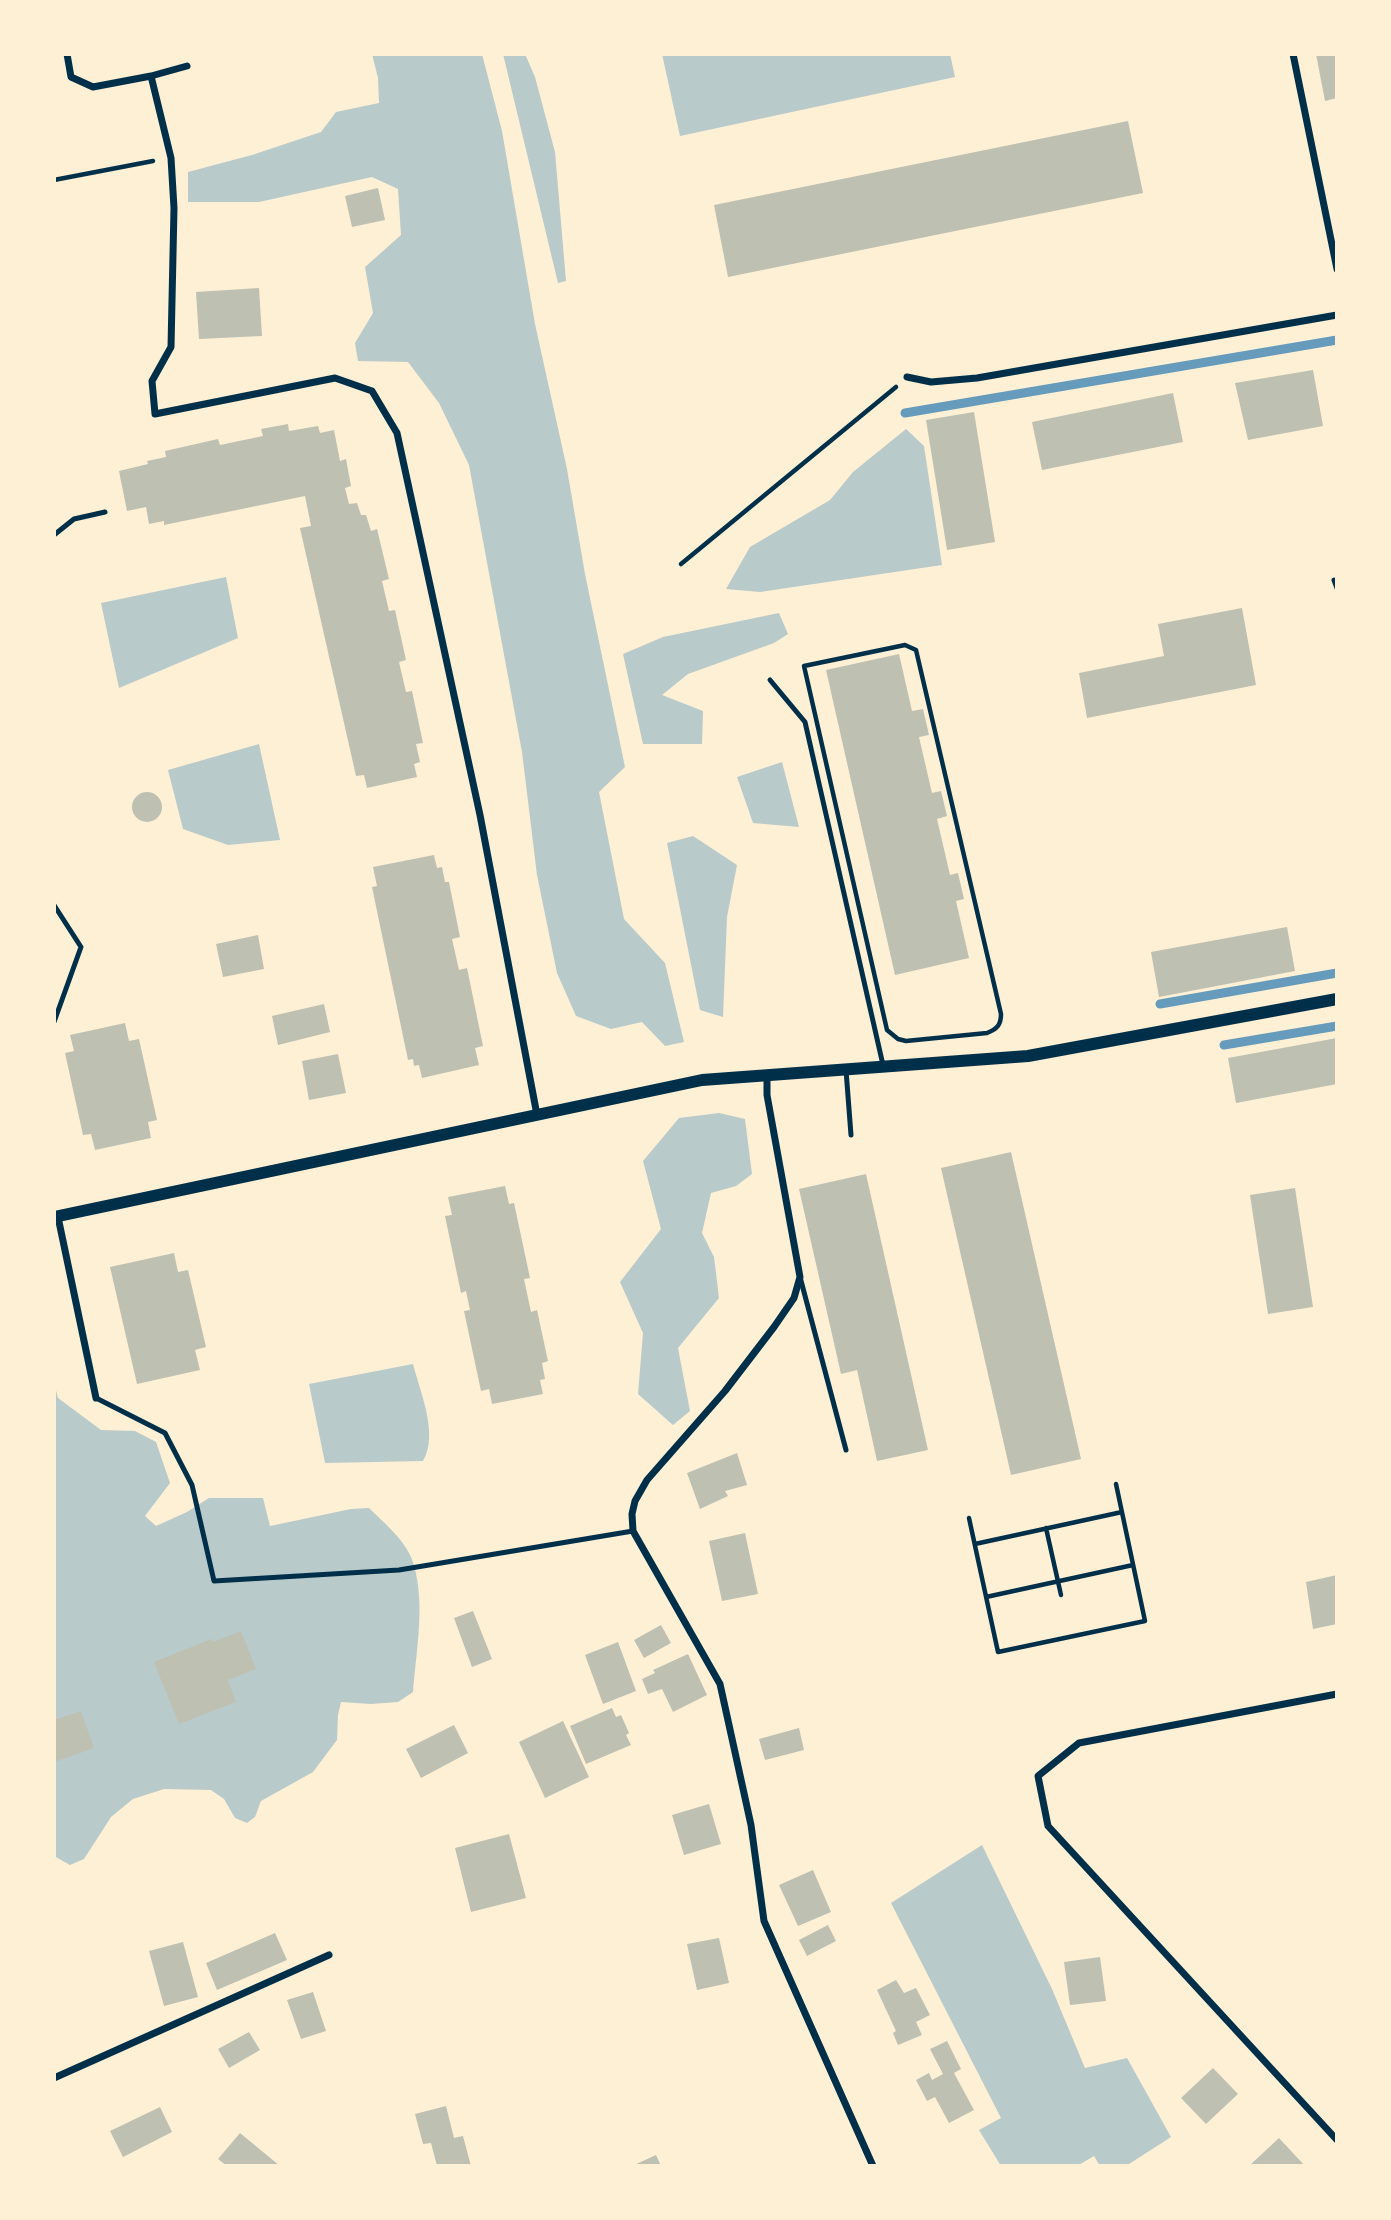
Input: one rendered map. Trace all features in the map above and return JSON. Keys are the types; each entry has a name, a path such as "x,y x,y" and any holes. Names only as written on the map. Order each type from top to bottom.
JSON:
{"street":[{"path":"67,54 71,77 93,87 187,66"},
{"path":"1293,54 1337,270"},
{"path":"151,76 171,158 174,208 171,347 152,381 155,414 335,378 372,391 397,433 477,802 537,1115"},
{"path":"907,377 932,382 977,378 1337,315"},
{"path":"96,1398 56,1217 702,1080 1028,1056 1337,999"},
{"path":"767,1076 767,1094 800,1277 794,1298 725,1391 648,1480 635,1501 632,1514 633,1531 720,1684 751,1825 764,1921 873,2166"},
{"path":"1337,1694 1079,1743 1038,1776 1048,1826 1337,2140"},
{"path":"54,2078 330,1955"}],"lane":[{"path":"54,535 74,519 105,512"},
{"path":"1334,580 1337,588"},
{"path":"769,680 804,722 884,1067"},
{"path":"54,905 81,947 54,1022"},
{"path":"846,1070 851,1135"},
{"path":"800,1277 846,1450"},
{"path":"96,1398 165,1433 192,1485 214,1581 399,1570 633,1531"}],"path":[{"path":"54,180 171,158"},
{"path":"681,564 907,377"},
{"path":"905,645 916,650 1001,1014 1001,1022 995,1030 987,1033 906,1041 898,1039 887,1030 804,666 905,645"},
{"path":"969,1518 998,1652 1145,1621 1116,1484"},
{"path":"975,1544 1122,1512"},
{"path":"1046,1528 1061,1595"},
{"path":"986,1597 1133,1565"}],"shaded area":[{"path":"372,54 482,54 502,131 535,324 567,469 585,574 625,767 599,792 624,919 665,963 684,1042 665,1046 642,1022 611,1029 576,1016 557,973 537,875 522,752 469,465 439,403 408,362 358,361 355,343 373,313 365,267 401,235 398,189 372,177 259,202 188,202 188,172 252,155 321,132 336,112 379,103 378,78"},
{"path":"503,54 525,54 535,77 555,152 566,281 558,283"},
{"path":"662,54 950,54 955,77 680,136"},
{"path":"906,429 924,446 942,565 760,592 726,589 750,547 830,500 853,472"},
{"path":"226,577 238,638 119,688 101,603"},
{"path":"779,613 788,634 774,643 688,674 662,695 703,711 702,744 643,744 623,654 663,637"},
{"path":"259,744 280,840 228,845 183,829 168,770"},
{"path":"782,762 799,827 753,823 737,777"},
{"path":"693,836 737,865 727,917 723,1017 700,1010 667,843"},
{"path":"719,1113 745,1119 752,1174 736,1186 711,1193 702,1233 714,1257 719,1298 678,1348 690,1411 673,1425 638,1394 643,1333 620,1282 661,1229 643,1161 679,1118"},
{"path":"413,1364 429,1426 423,1461 325,1463 309,1384"},
{"path":"54,1383 58,1398 101,1430 135,1431 156,1442 170,1483 145,1516 156,1526 187,1512 209,1498 263,1498 270,1526 351,1509 369,1508 398,1537 411,1557 416,1573 419,1607 413,1692 398,1702 341,1702 337,1740 313,1772 261,1801 255,1817 247,1823 235,1818 224,1799 211,1790 164,1789 133,1799 111,1817 84,1859 70,1865 54,1856"},
{"path":"982,1845 1052,1989 1085,2068 1127,2058 1171,2137 1126,2166 1100,2166 1094,2156 1077,2166 1001,2166 979,2130 1001,2118 891,1903"}],"building":[{"path":"1316,54 1337,54 1337,98 1325,101"},
{"path":"1128,121 1143,193 728,277 714,205"},
{"path":"378,188 385,220 352,227 345,196"},
{"path":"259,288 262,336 199,339 196,292"},
{"path":"1313,370 1323,426 1248,440 1235,383"},
{"path":"1173,393 1183,442 1042,470 1032,422"},
{"path":"974,412 995,542 947,550 926,420"},
{"path":"288,424 289,431 318,426 320,433 334,430 340,461 346,459 351,486 345,488 349,504 357,503 361,515 366,515 371,531 377,529 389,579 382,581 389,611 395,610 406,660 399,662 406,692 412,691 423,743 416,744 420,762 414,764 417,777 367,788 364,775 356,776 300,528 311,526 305,496 164,525 164,521 149,524 146,507 127,511 119,471 166,457 165,451 218,439 220,445 263,436 261,429"},
{"path":"1242,608 1256,685 1087,718 1079,673 1164,656 1158,624"},
{"path":"899,654 912,711 923,709 929,735 919,737 932,793 941,791 947,816 937,819 950,875 958,873 964,899 956,901 969,958 895,975 826,670"},
{"path":"147,792 153,793 161,801 161,813 153,821 147,822 141,821 133,813 132,807 133,801 141,793"},
{"path":"434,855 437,868 442,867 445,882 449,882 460,937 452,939 459,970 467,968 483,1046 475,1048 479,1065 422,1078 419,1065 414,1066 413,1059 408,1060 372,887 377,886 373,867"},
{"path":"1287,927 1295,971 1159,997 1151,952"},
{"path":"258,935 264,969 223,977 216,944"},
{"path":"324,1004 330,1032 278,1045 272,1016"},
{"path":"125,1023 129,1041 139,1039 157,1120 148,1122 151,1138 95,1150 91,1134 83,1135 65,1053 74,1051 70,1035"},
{"path":"1337,1038 1337,1084 1236,1103 1228,1058"},
{"path":"338,1054 346,1093 309,1100 302,1061"},
{"path":"1011,1152 1081,1459 1011,1475 941,1168"},
{"path":"866,1174 928,1450 877,1461 857,1370 841,1374 799,1189"},
{"path":"505,1186 509,1204 514,1203 530,1278 524,1279 531,1312 537,1310 548,1361 542,1363 545,1379 540,1380 543,1394 492,1404 489,1389 481,1391 464,1311 470,1310 466,1291 461,1293 445,1216 452,1215 448,1197"},
{"path":"1295,1188 1313,1307 1268,1314 1250,1195"},
{"path":"174,1253 178,1272 188,1270 206,1347 195,1350 200,1370 137,1384 110,1267"},
{"path":"737,1453 747,1485 725,1491 728,1496 700,1509 687,1473"},
{"path":"745,1533 758,1594 722,1601 709,1541"},
{"path":"1337,1575 1337,1624 1313,1629 1306,1582"},
{"path":"473,1611 492,1659 472,1667 454,1618"},
{"path":"661,1625 671,1643 644,1658 634,1640"},
{"path":"241,1631 256,1669 228,1680 236,1702 179,1724 154,1662 211,1639 213,1642"},
{"path":"618,1642 636,1691 603,1704 585,1655"},
{"path":"688,1654 707,1695 673,1712 662,1689 648,1694 642,1679 655,1673 653,1670"},
{"path":"612,1708 616,1717 621,1715 631,1745 586,1764 570,1726"},
{"path":"81,1711 94,1748 54,1762 54,1720"},
{"path":"563,1721 589,1777 545,1798 519,1742"},
{"path":"454,1725 468,1753 421,1778 406,1749"},
{"path":"799,1728 804,1750 765,1760 759,1739"},
{"path":"709,1804 721,1844 684,1855 672,1815"},
{"path":"509,1834 526,1898 471,1912 455,1848"},
{"path":"813,1870 831,1912 798,1926 779,1885"},
{"path":"828,1925 836,1941 807,1956 799,1940"},
{"path":"275,1933 287,1960 217,1990 206,1963"},
{"path":"719,1938 729,1983 697,1990 687,1944"},
{"path":"183,1942 198,1997 164,2006 149,1951"},
{"path":"1100,1957 1106,2001 1070,2005 1064,1962"},
{"path":"896,1980 904,1993 916,1988 930,2015 916,2022 922,2035 898,2045 893,2033 896,2031 877,1990"},
{"path":"313,1992 326,2031 301,2039 287,2000"},
{"path":"249,2032 260,2050 229,2068 218,2049"},
{"path":"947,2041 961,2069 954,2073 974,2110 949,2123 935,2097 927,2101 916,2080 929,2073 932,2080 943,2074 930,2049"},
{"path":"1213,2068 1238,2094 1206,2124 1181,2098"},
{"path":"446,2106 454,2138 463,2136 471,2166 437,2166 431,2143 423,2144 415,2114"},
{"path":"160,2107 172,2132 123,2157 110,2131"},
{"path":"240,2133 280,2166 227,2166 218,2159"},
{"path":"1279,2138 1305,2166 1249,2166"},
{"path":"656,2155 661,2166 632,2166"}],"waterway":[{"path":"905,413 1337,340"},
{"path":"1160,1004 1337,973"},
{"path":"1224,1045 1337,1026"}]}
